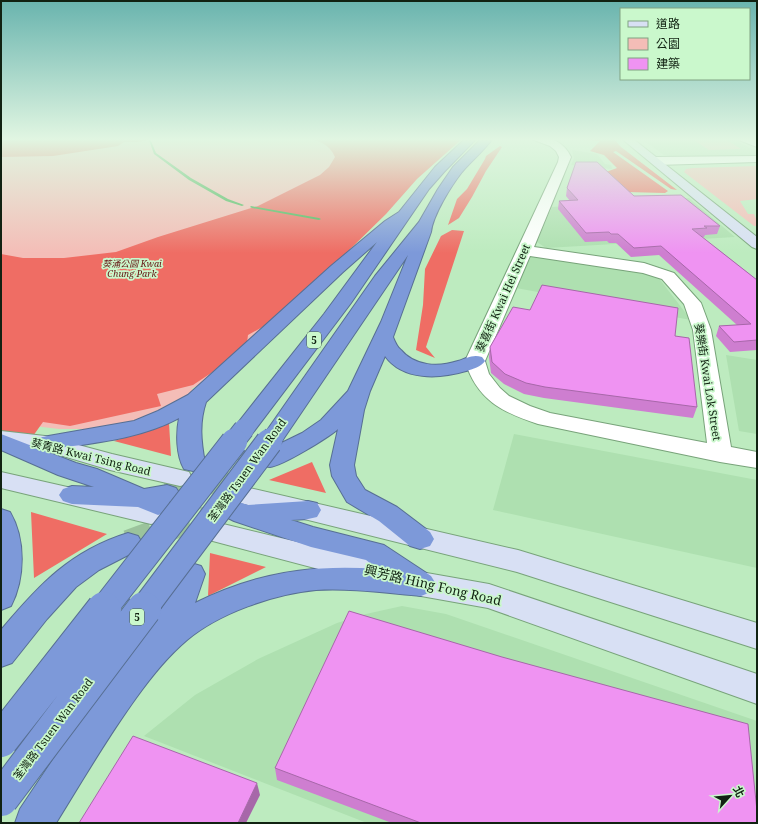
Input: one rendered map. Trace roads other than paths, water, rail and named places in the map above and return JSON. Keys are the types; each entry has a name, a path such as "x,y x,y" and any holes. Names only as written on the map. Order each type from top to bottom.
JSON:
{"highway":[{"name":"荃灣路 Tsuen Wan Road","path":"1,800 61,718 260,456 279,404 332,316 404,215 434,176"},
{"name":"荃灣路 Tsuen Wan Road","path":"1,740 381,280 425,224 453,176"},
{"path":"45,443 96,436 135,428 169,415 196,400 337,269 390,224 404,215"},
{"path":"420,538 388,514 356,496 344,476 342,465 353,410 359,391 420,247 425,224"},
{"path":"383,337 394,354 401,361 411,367 421,370 432,371 450,369 475,361"},
{"path":"269,459 310,438 329,425 359,391"},
{"path":"1,441 67,469 165,493 188,437 189,418 196,400"},
{"path":"235,514 308,510"},
{"path":"1,519 7,548 5,585 1,598"},
{"path":"1,653 57,587 75,571 96,558 128,543"},
{"path":"36,820 100,719 147,658 180,605 191,574"},
{"path":"147,658 178,629 219,606 250,594 289,583 332,578 421,584"}],"main road":[{"path":"673,176 757,244"},
{"name":"葵青路 Kwai Tsing Road","path":"1,438 45,443 110,462 165,493"},
{"path":"1,480 72,495 165,493"},
{"path":"308,510 518,561 757,636"},
{"name":"興芳路 Hing Fong Road","path":"235,514 301,553 421,584 489,596 757,689"}],"street":[{"name":"葵喜街 Kwai Hei Street","path":"556,176 475,361 477,372 485,385 501,400 518,410 546,419 757,460"},
{"name":"葵樂街 Kwai Lok Street","path":"524,250 659,272 674,281 692,303 702,330 720,454"}],"waterway":[{"path":"187,176 227,200 242,205"},
{"path":"252,207 319,219"}],"tunnel":[{"path":"167,494 243,471 255,465"},
{"path":"128,543 180,524 222,517"}],"park label":[{"name":"葵涌公園 Kwai Chung Park","path":"132,270"}]}
